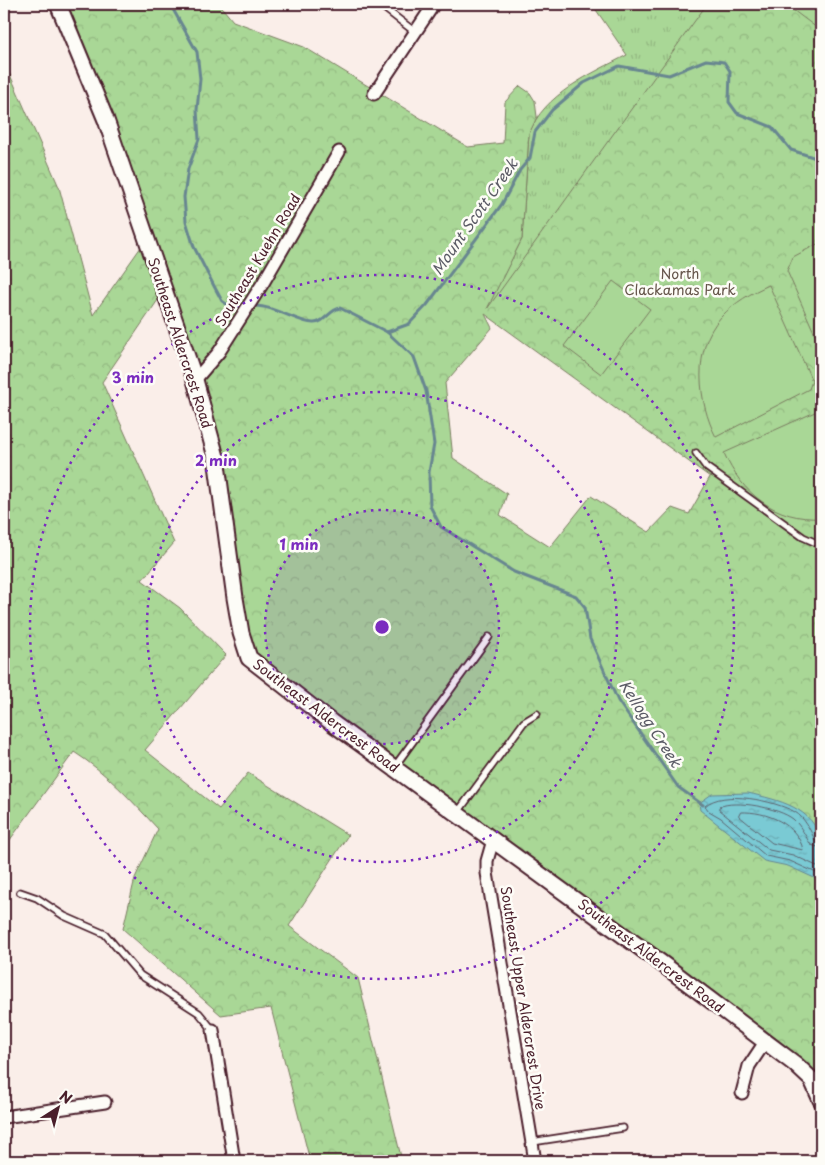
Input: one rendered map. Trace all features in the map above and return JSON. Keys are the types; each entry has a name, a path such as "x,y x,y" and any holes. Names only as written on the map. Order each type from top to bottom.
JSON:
{"street":[{"name":"Southeast Aldercrest Road","path":"58,4 106,120 195,380 216,457 235,598 241,633 249,658 285,688 656,959 795,1064 816,1081 821,1100"},
{"path":"374,94 434,4"},
{"name":"Southeast Kuehn Road","path":"195,380 212,363 240,320 339,152"},
{"name":"Southeast Upper Aldercrest Drive","path":"493,840 487,861 487,873 535,1161"},
{"path":"213,1030 234,1161"},
{"path":"742,1093 749,1066 765,1042"},
{"path":"4,1117 105,1102"}],"lane":[{"path":"378,4 416,32"},
{"path":"696,453 706,467 803,537 821,545"},
{"path":"393,768 489,637"},
{"path":"457,814 524,722 537,714"},
{"path":"20,892 37,898 64,916 105,934 140,975 199,1012 213,1030"},
{"path":"532,1142 623,1128"}],"green space":[{"name":"North Clackamas Park","path":"62,4 219,4 233,21 304,47 468,147 503,143 505,102 520,86 530,93 535,101 537,117 529,134 522,239 487,309 707,4 785,4 821,31 821,1073 805,1065 260,663 250,650 220,454","holes":["485,314 710,477 689,514 672,508 649,532 591,496 550,547 500,515 507,494 453,458 445,383 492,328"]},
{"path":"592,4 804,4 821,11 821,202 484,313 522,239 529,134 536,120 545,107 570,86 627,55"},
{"path":"4,61 59,187 93,315 141,247 160,297 102,382 174,543 142,580 180,608 226,655 145,750 219,809 248,773 348,835 289,926 358,978 402,1161 310,1161 271,1008 221,1015 123,929 135,878 158,829 119,788 86,760 74,752 4,848"},
{"path":"821,242 821,348 787,271 793,257"},
{"path":"613,281 650,309 601,374 564,346"},
{"path":"769,285 812,381 809,389 716,437 705,408 702,392 702,360 705,344 712,330 726,312 744,298"},
{"path":"815,412 821,415 821,518 805,518 789,515 762,502 740,480 724,453"}],"water":[{"path":"748,793 782,802 803,813 811,821 817,830 822,846 821,881 788,866 764,861 700,810 699,803 712,794"}],"waterway":[{"name":"Kellogg Creek","path":"170,4 197,52 200,79 197,110 199,139 188,169 184,197 186,221 194,247 222,301 231,307 244,306"},
{"name":"Mount Scott Creek","path":"387,332 409,324 427,305 502,204 520,170 530,158 535,132 552,110 584,83 619,66 669,75 706,60 724,62 730,71 729,102 737,113 772,127 791,150 816,158 821,156"},
{"name":"Kellogg Creek","path":"253,306 269,308 308,323 321,321 340,308 387,332 414,357 426,391 434,444 429,472 430,506 441,527 514,572 576,596 585,607 590,639 618,701 678,787 703,805"}]}
